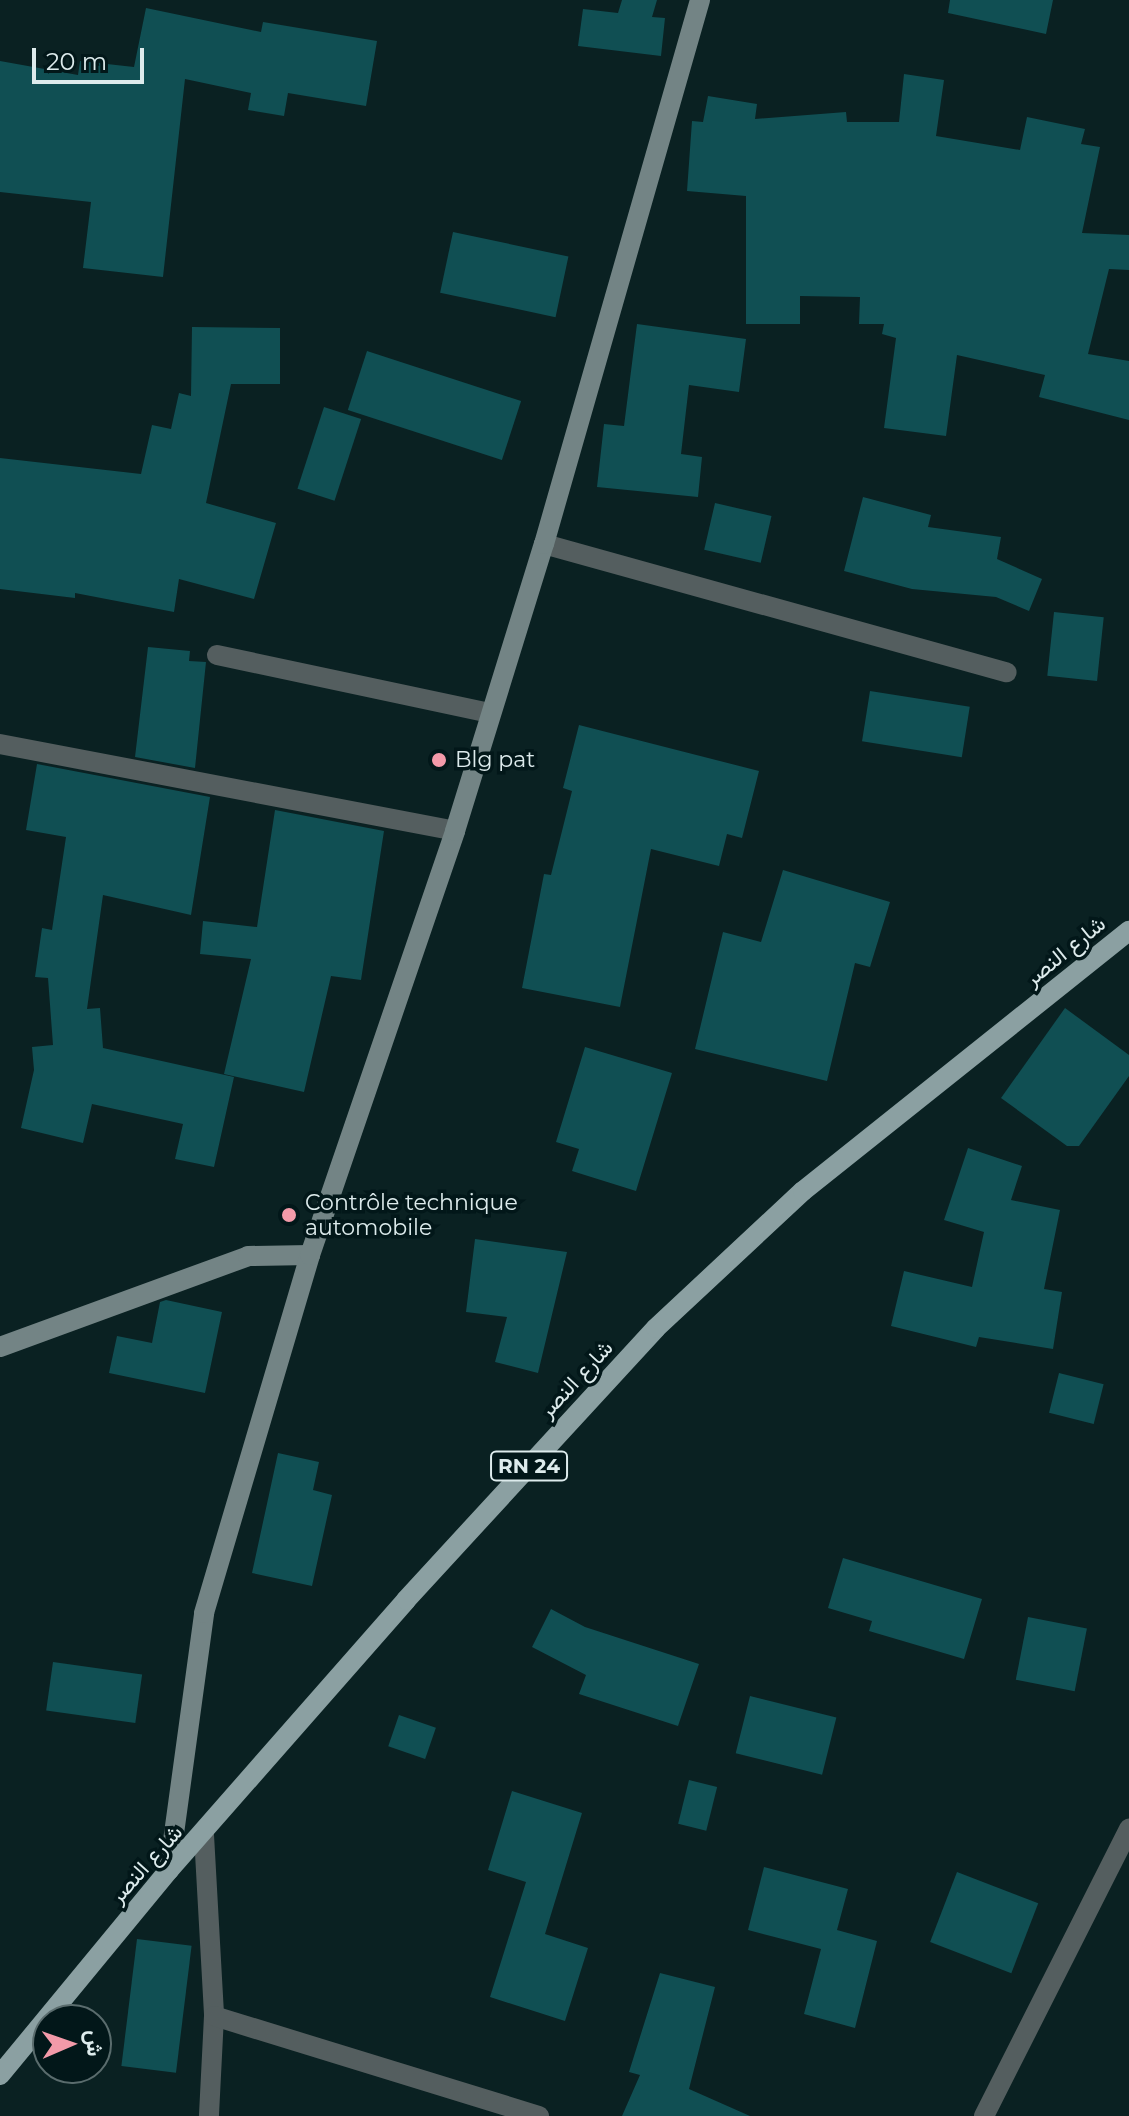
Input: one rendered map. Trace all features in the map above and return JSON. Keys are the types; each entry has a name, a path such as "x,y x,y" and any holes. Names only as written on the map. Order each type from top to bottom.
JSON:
{"main road":[{"name":"شارع النصر","path":"0,2075 169,1870 204,1835 406,1600 656,1328 803,1191 1129,931"}],"street":[{"path":"169,1870 204,1613 310,1255 455,831 544,544 700,0"},
{"path":"544,544 1007,672"},
{"path":"217,655 491,713"},
{"path":"0,744 455,831"},
{"path":"0,1347 248,1256 310,1255"},
{"path":"984,2116 1129,1829"},
{"path":"204,1835 214,2016 209,2116"},
{"path":"214,2016 539,2116"}],"building":[{"path":"622,0 657,0 652,17 665,18 661,56 578,46 583,9 618,13"},
{"path":"950,0 1053,0 1046,34 948,13"},
{"path":"146,8 261,32 263,22 377,41 366,106 288,93 284,116 248,110 251,93 185,79 163,277 83,268 91,202 0,192 0,61 78,75 80,61 134,67"},
{"path":"904,74 944,80 936,136 1020,150 1027,117 1085,129 1081,144 1100,147 1082,233 1129,235 1129,270 1109,269 1088,354 1129,361 1129,420 1039,397 1045,375 957,355 946,436 884,428 896,338 882,334 884,324 859,324 860,297 800,296 800,324 746,324 746,196 687,191 692,121 703,122 708,96 757,104 755,119 846,112 847,122 899,122"},
{"path":"453,232 568,257 556,317 440,293"},
{"path":"637,324 746,339 739,392 689,385 681,454 702,457 698,497 597,487 604,424 624,426"},
{"path":"192,327 280,328 280,384 231,384 206,503 276,523 254,599 179,579 174,612 75,593 75,598 0,589 0,458 141,474 152,425 171,429 179,393 191,396"},
{"path":"367,351 521,401 502,460 348,410"},
{"path":"324,407 361,419 335,501 297,489"},
{"path":"863,497 931,515 928,527 1001,537 997,559 1042,579 1029,611 996,597 912,589 844,571"},
{"path":"715,503 772,516 761,563 704,550"},
{"path":"1054,612 1104,617 1097,681 1047,676"},
{"path":"148,647 190,651 189,661 206,662 195,768 135,757"},
{"path":"870,691 970,707 962,757 862,741"},
{"path":"579,725 759,771 742,838 727,834 719,866 651,849 620,1007 522,988 544,874 551,875 572,791 563,788"},
{"path":"37,764 210,797 191,915 103,895 87,1009 100,1008 103,1048 234,1077 214,1167 175,1159 183,1124 92,1104 83,1143 21,1128 34,1070 32,1047 53,1045 48,978 35,977 42,928 52,930 66,837 26,830"},
{"path":"275,810 384,831 361,980 331,976 304,1092 224,1074 251,959 200,954 203,921 257,927"},
{"path":"783,870 890,902 870,967 855,963 827,1081 695,1049 723,932 761,942"},
{"path":"1065,1008 1129,1055 1129,1076 1079,1146 1067,1146 1001,1098"},
{"path":"585,1047 672,1073 636,1191 572,1171 579,1149 556,1142"},
{"path":"968,1148 1022,1166 1011,1200 1060,1210 1044,1289 1062,1292 1053,1349 979,1337 976,1347 891,1326 904,1271 972,1287 984,1232 944,1220"},
{"path":"475,1239 567,1252 538,1373 495,1362 507,1317 466,1312"},
{"path":"166,1300 222,1312 205,1393 109,1373 117,1336 152,1343 160,1302"},
{"path":"1059,1373 1104,1384 1094,1424 1049,1413"},
{"path":"278,1453 319,1462 313,1490 332,1495 312,1586 252,1573"},
{"path":"843,1558 982,1599 964,1659 869,1631 872,1621 828,1608"},
{"path":"551,1609 585,1627 699,1664 678,1726 579,1694 586,1675 532,1647"},
{"path":"1028,1617 1087,1628 1075,1691 1016,1680"},
{"path":"53,1662 142,1675 135,1723 46,1711"},
{"path":"750,1696 836,1718 822,1775 736,1753"},
{"path":"399,1715 436,1728 425,1759 388,1746"},
{"path":"689,1780 717,1787 706,1831 678,1824"},
{"path":"512,1791 582,1813 545,1934 588,1948 565,2021 490,1997 526,1882 488,1870"},
{"path":"764,1867 848,1889 837,1930 877,1941 855,2028 804,2014 821,1949 748,1930"},
{"path":"957,1872 1038,1903 1011,1973 930,1942"},
{"path":"137,1939 192,1946 176,2073 121,2066"},
{"path":"660,1973 715,1987 689,2089 750,2116 622,2116 640,2075 629,2072"}],"place":[{"name":"Blg pat","path":"439,760"},
{"name":"Contrôle technique automobile","path":"289,1215"}]}
